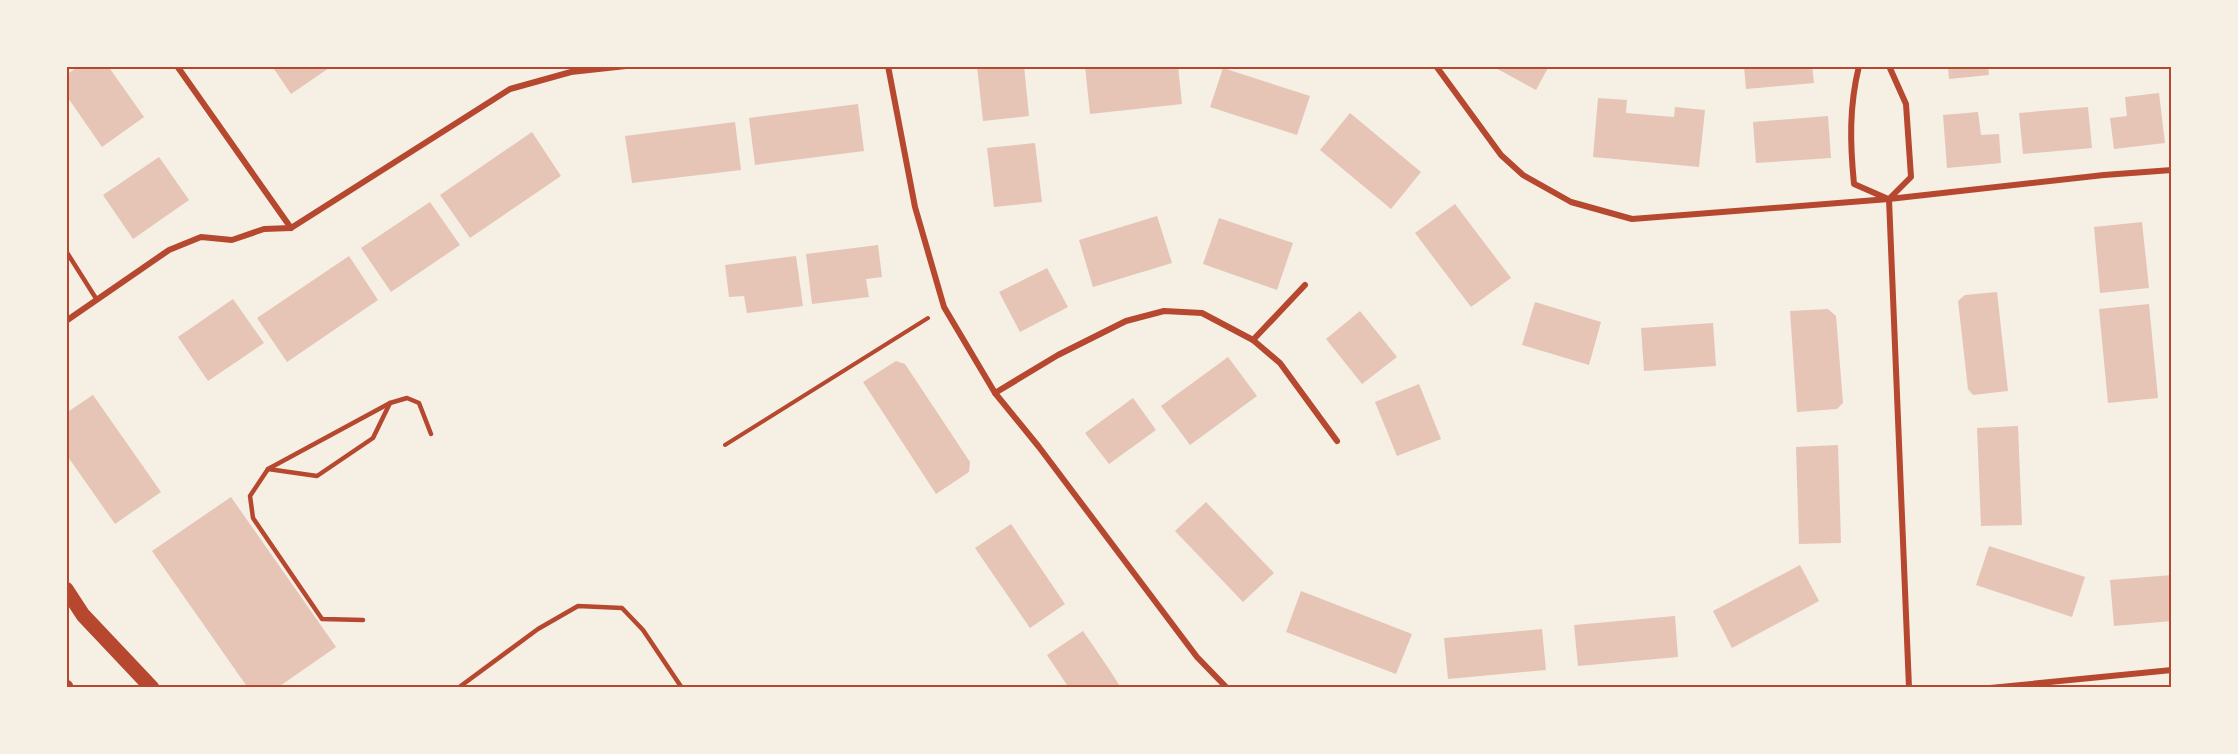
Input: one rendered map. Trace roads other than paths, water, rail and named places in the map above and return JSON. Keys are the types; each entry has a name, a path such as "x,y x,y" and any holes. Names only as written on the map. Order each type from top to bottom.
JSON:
{"main road":[{"path":"66,590 83,615 152,688"}],"street":[{"path":"177,66 291,228"},
{"path":"66,321 169,250 201,237 232,240 264,230 291,228 510,89 571,72 626,66"},
{"path":"888,66 915,207 944,308 995,393 1039,447 1197,657 1227,688"},
{"path":"1436,66 1501,155 1524,174 1571,202 1632,219 1889,199 2104,174 2172,170"},
{"path":"1858,66 1851,98 1850,127 1854,184 1889,199"},
{"path":"1888,66 1906,104 1911,177 1889,199 1909,688"},
{"path":"1253,340 1305,285"},
{"path":"995,393 1058,355 1126,321 1164,311 1202,313 1253,340 1280,363 1337,441"},
{"path":"1990,688 2172,670"}],"lane":[{"path":"66,251 97,300"},
{"path":"363,620 322,619 253,518 250,496 268,470 390,403 407,398 419,403 431,434"},
{"path":"268,470 317,476 373,438 390,403"},
{"path":"458,688 538,629 578,606 622,608 643,630 682,688"}]}
